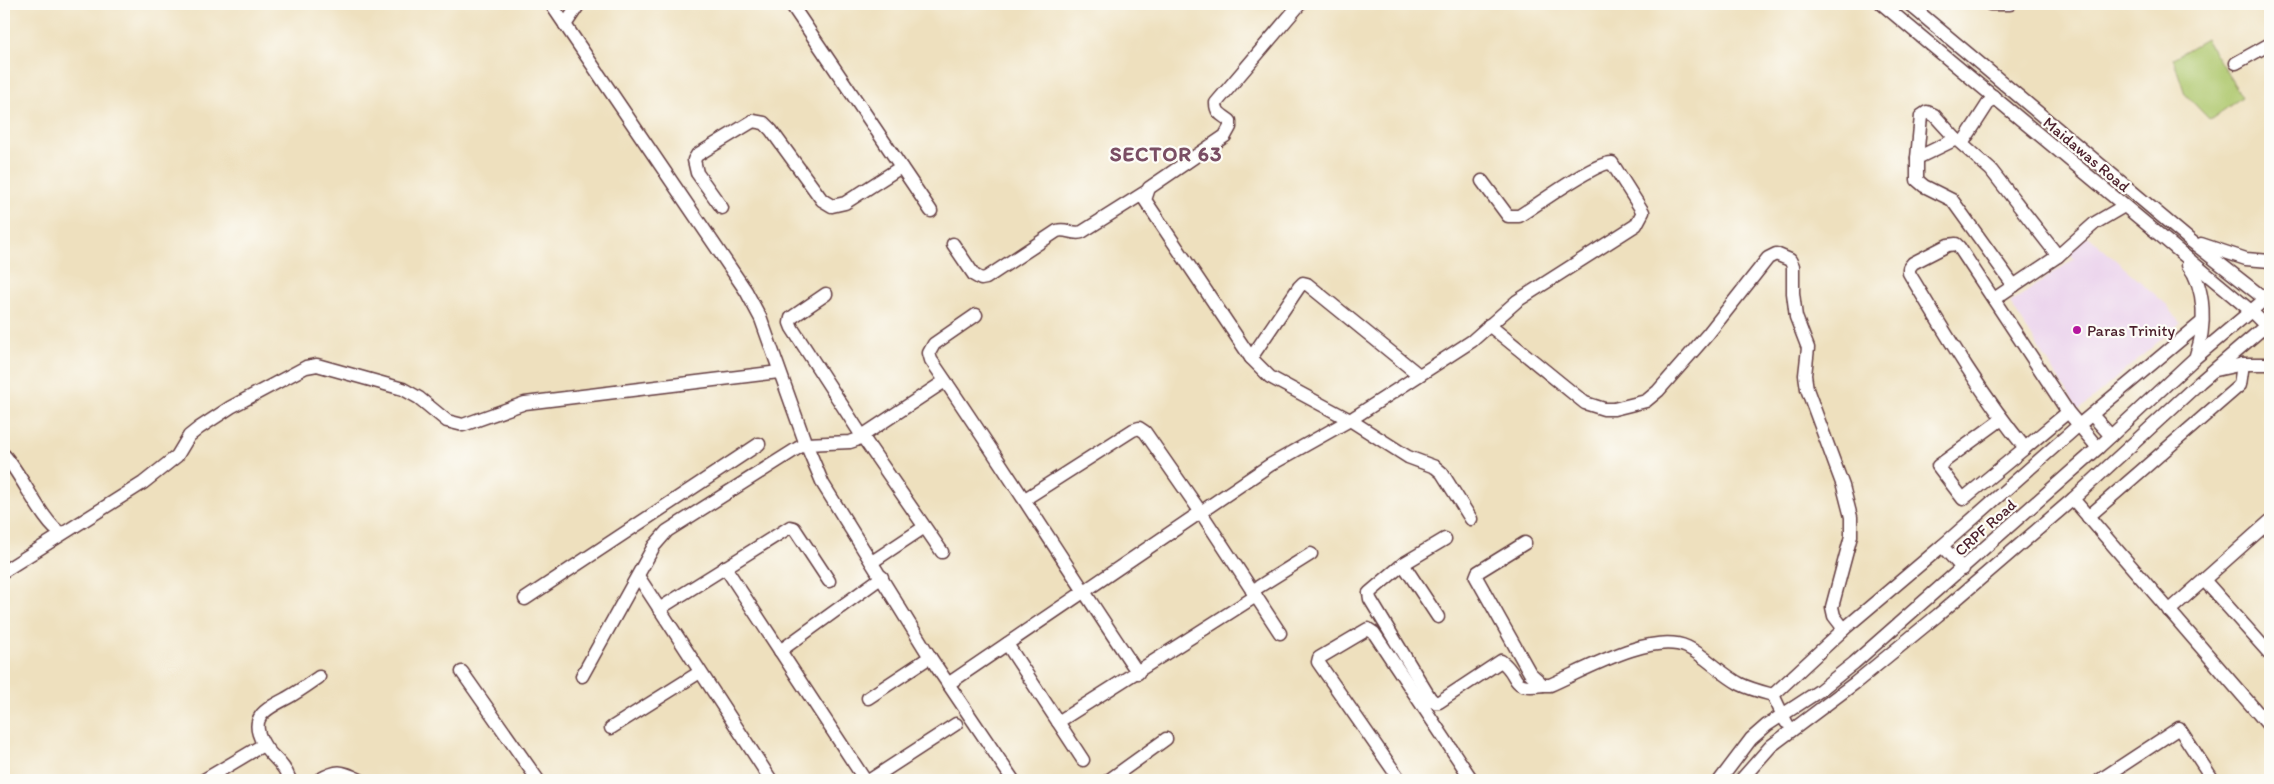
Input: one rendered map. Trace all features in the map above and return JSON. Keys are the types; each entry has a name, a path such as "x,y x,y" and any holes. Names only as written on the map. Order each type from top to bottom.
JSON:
{"street":[{"path":"551,4 746,291 761,319 806,444 823,484 930,657 1013,780"},
{"path":"565,25 579,4"},
{"path":"791,4 931,211"},
{"path":"953,244 974,275 981,279 986,278 1057,231 1062,230 1076,234 1082,232 1147,192 1156,183 1225,136 1230,127 1230,121 1220,115 1216,108 1216,103 1300,4"},
{"name":"Maidawas Road","path":"1882,4 2269,326"},
{"name":"Maidawas Road","path":"1909,4 2191,241 2269,299"},
{"path":"1990,4 2010,4"},
{"path":"2236,63 2270,44"},
{"path":"1917,158 1959,141 1993,96"},
{"path":"2014,286 1952,200 1924,186 1917,180 1921,116 1927,112 1934,115 1991,170 2058,256"},
{"path":"722,208 697,173 694,160 697,156 753,121 764,123 771,130 817,195 832,206 845,203 901,166"},
{"path":"948,684 1270,465 1350,420 1477,338 1516,301 1636,225 1643,212 1612,163 1607,162 1588,171 1519,216 1508,216 1482,181"},
{"path":"1147,192 1145,200 1148,206 1251,358 1270,377 1350,420 1408,457 1435,467 1442,473 1472,519"},
{"path":"1994,299 2058,256 2095,224 2124,206"},
{"path":"2191,241 2246,259 2270,261"},
{"path":"2025,448 2002,419 1909,273 1909,268 1913,263 1948,245 1956,244 2068,412 2098,448"},
{"path":"2179,252 2195,273 2203,311 2201,342 2195,358"},
{"path":"1489,325 1585,403 1604,409 1631,406 1646,401 1658,391 1708,334 1768,258 1780,254 1790,260 1793,266 1793,293 1796,317 1808,348 1805,375 1807,389 1843,486 1851,517 1850,536 1841,576 1832,603 1832,612 1844,629"},
{"path":"1251,358 1299,287 1307,284 1419,375"},
{"path":"826,294 796,314 790,323 923,528 942,552"},
{"name":"CRPF Road","path":"1720,780 1751,739 1783,714 1819,691 1854,663 1963,569 2195,358 2250,311 2269,299"},
{"path":"976,315 930,349 928,353 931,360 1025,499 1138,673"},
{"path":"1772,695 1844,629 2202,322"},
{"path":"1741,780 1771,746 1895,650 2072,500 2212,372 2269,326"},
{"path":"2212,372 2243,364 2270,364"},
{"path":"2088,517 2240,385 2243,364"},
{"path":"4,571 61,532 143,483 177,456 190,436 199,428 231,407 306,367 317,365 403,389 419,398 447,421 463,426 525,403 779,372"},
{"path":"582,676 659,538 680,522 806,444 850,442 945,381"},
{"path":"1963,499 2068,412"},
{"path":"2092,415 2111,436"},
{"path":"1976,516 1938,466 2002,419"},
{"path":"1025,499 1139,428 1145,432 1200,511 1280,633"},
{"path":"524,599 759,444"},
{"path":"4,455 18,472 52,526 61,532"},
{"path":"721,468 735,487"},
{"path":"2057,484 2088,517 2270,727"},
{"path":"2169,612 2270,521"},
{"path":"659,610 790,527 794,528 829,581"},
{"path":"872,562 923,528"},
{"path":"1445,539 1403,564 1369,593 1370,599 1434,702 1439,702 1501,661 1521,685 1527,687 1550,685 1626,651 1649,646 1674,644 1686,647 1741,685 1772,695 1783,714 1789,733"},
{"path":"1525,543 1478,572 1476,577 1530,673 1543,685"},
{"path":"1942,546 1963,569"},
{"path":"1058,722 1138,673 1311,554"},
{"path":"1403,564 1438,617"},
{"path":"725,567 865,780"},
{"path":"638,576 771,780"},
{"path":"780,652 882,577"},
{"path":"2204,580 2270,654"},
{"path":"1400,780 1318,662 1319,658 1368,629 1374,633 1472,780"},
{"path":"1007,644 1084,760"},
{"path":"868,698 930,657"},
{"path":"462,672 538,780"},
{"path":"611,728 700,672"},
{"path":"290,780 280,762 263,745 256,727 262,714 270,706 319,677"},
{"path":"870,780 956,724"},
{"path":"2100,780 2178,728 2213,780"},
{"path":"1109,780 1166,739"},
{"path":"204,780 263,745"},
{"path":"319,780 333,772 341,771 360,780"}],"shaded area":[{"path":"2088,236 2167,305 2180,323 2079,410 2010,303 2074,259 2069,251"}],"green space":[{"path":"2206,39 2242,97 2210,120 2185,94 2173,58"}],"place":[{"name":"Paras Trinity","path":"2077,330"}],"district":[{"name":"SECTOR 63","path":"1166,154"}]}
